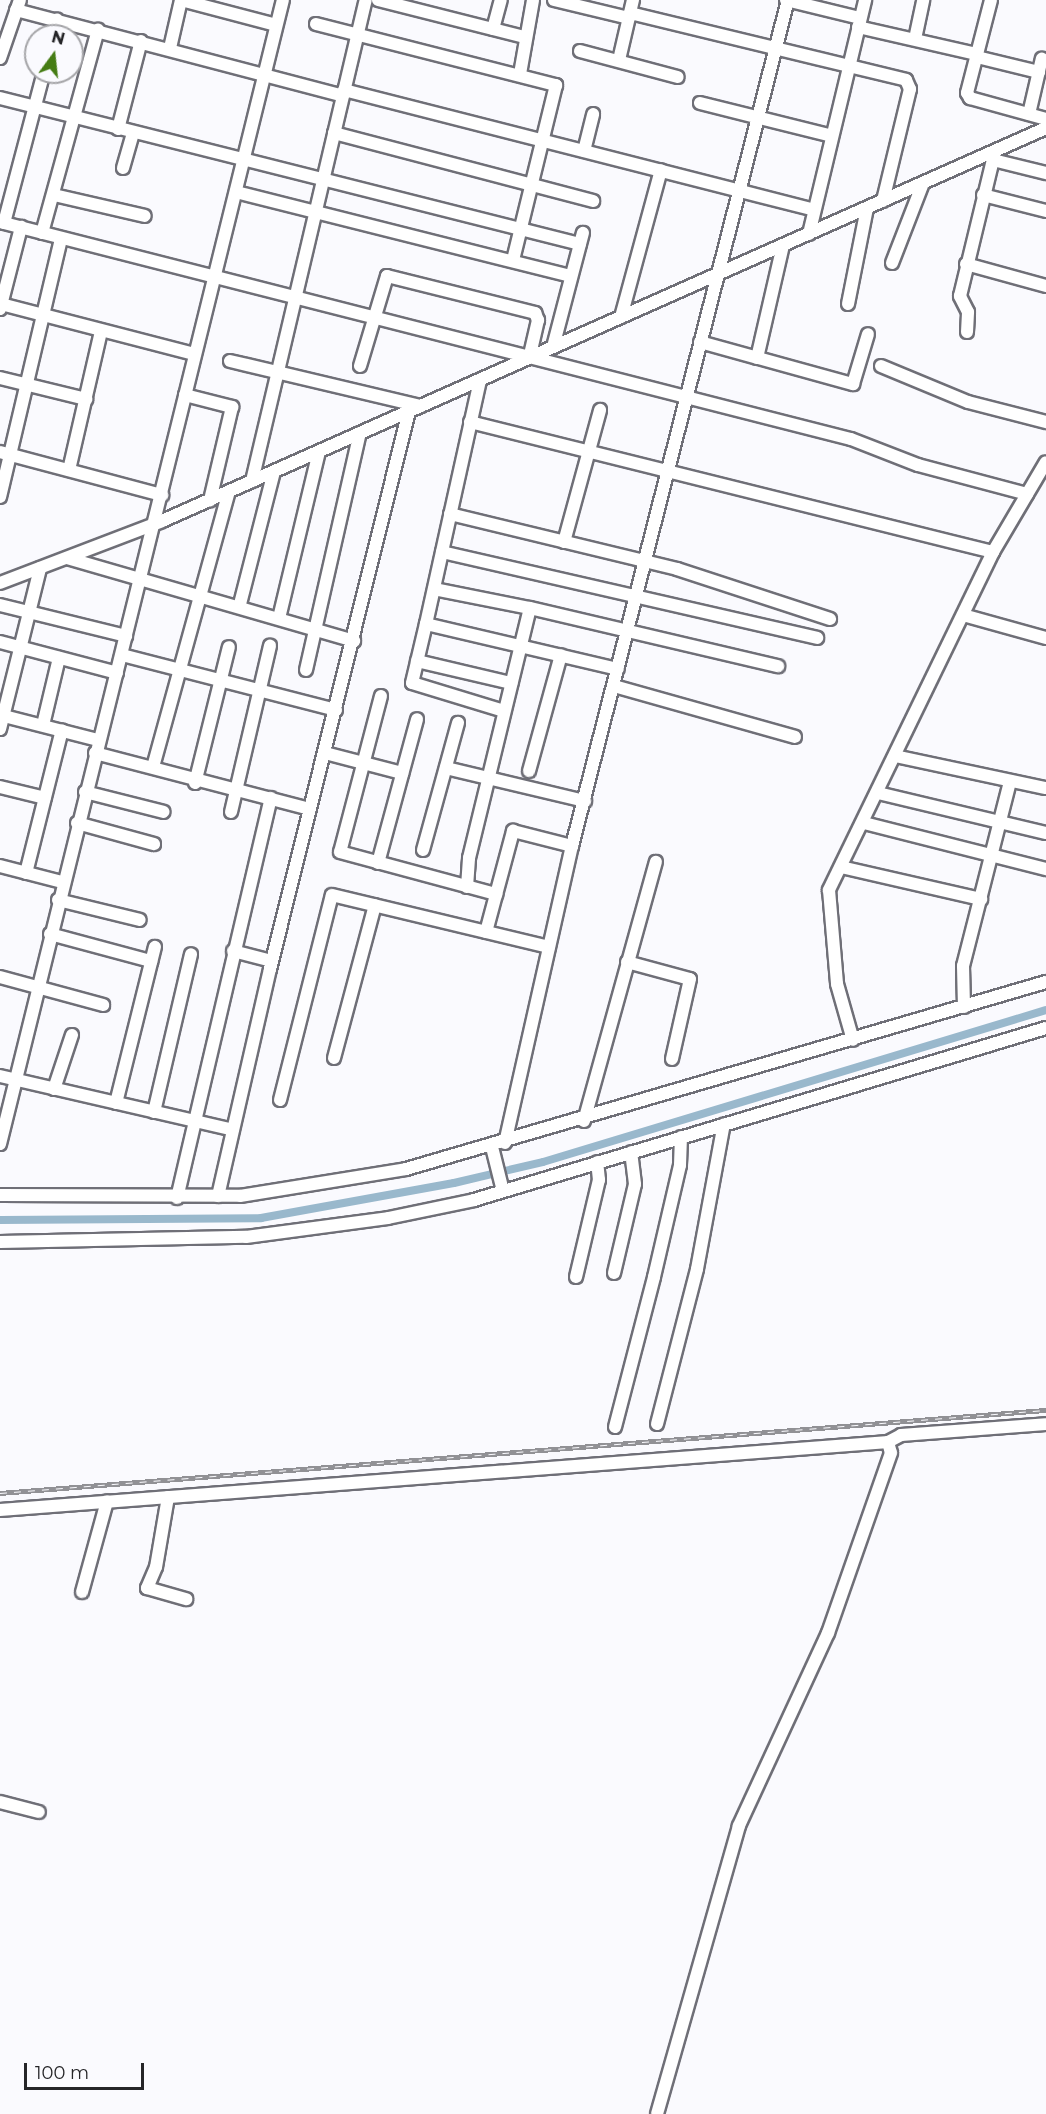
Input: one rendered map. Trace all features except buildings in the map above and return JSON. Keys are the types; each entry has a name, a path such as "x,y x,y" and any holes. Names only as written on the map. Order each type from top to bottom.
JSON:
{"street":[{"path":"170,48 181,0 276,25"},
{"path":"0,1144 62,882 141,581 194,354 215,280 283,0"},
{"path":"252,481 366,0"},
{"path":"378,0 524,37"},
{"path":"493,29 501,0"},
{"path":"520,74 524,37 533,0"},
{"path":"554,0 631,10 911,84 883,201"},
{"path":"505,1143 572,846 787,0 915,39 1039,72"},
{"path":"809,234 865,0"},
{"path":"915,39 923,0"},
{"path":"991,0 977,55 970,98 1046,119"},
{"path":"0,58 5,28 18,5 98,30 814,210"},
{"path":"619,60 631,10"},
{"path":"56,24 57,19"},
{"path":"316,24 556,85 513,260"},
{"path":"42,233 98,30"},
{"path":"118,129 141,41"},
{"path":"580,51 678,77"},
{"path":"1029,114 1042,58"},
{"path":"41,84 2,223 294,300 532,355 686,398 851,439 918,465 1027,494"},
{"path":"0,98 75,119 243,161 324,178 520,229 581,238 554,347"},
{"path":"700,103 832,136"},
{"path":"584,151 593,114"},
{"path":"0,583 153,525 532,355 923,183 994,155 1046,128"},
{"path":"123,168 133,133"},
{"path":"334,133 593,201"},
{"path":"994,155 1046,173"},
{"path":"967,332 968,312 960,296 994,155"},
{"path":"621,317 661,170"},
{"path":"892,263 923,183"},
{"path":"236,192 571,276"},
{"path":"54,195 145,216"},
{"path":"983,195 1046,211"},
{"path":"848,304 867,208"},
{"path":"21,227 5,270 1,306 194,354"},
{"path":"0,497 5,453 27,385 61,238"},
{"path":"757,358 783,245"},
{"path":"966,264 1046,286"},
{"path":"360,366 384,279 393,277 535,313 538,320 532,355"},
{"path":"69,470 102,331"},
{"path":"700,342 853,384 868,334"},
{"path":"230,362 415,409"},
{"path":"881,366 968,402 1046,423"},
{"path":"0,378 86,399"},
{"path":"480,380 412,683 504,711"},
{"path":"185,395 232,407 210,500"},
{"path":"218,1196 272,961 310,809 415,409"},
{"path":"564,542 600,410"},
{"path":"470,422 993,552"},
{"path":"306,670 360,433"},
{"path":"280,614 319,452"},
{"path":"5,453 162,495"},
{"path":"853,1040 837,984 829,890 864,823 993,552 1046,462"},
{"path":"240,604 274,472"},
{"path":"153,767 229,491"},
{"path":"450,514 645,562 830,619"},
{"path":"442,552 817,638"},
{"path":"67,558 354,641"},
{"path":"0,729 40,568"},
{"path":"434,589 530,608 778,666"},
{"path":"0,605 126,636"},
{"path":"467,887 468,858 530,608"},
{"path":"963,615 1046,638"},
{"path":"426,624 618,669"},
{"path":"0,642 117,673"},
{"path":"231,812 270,646"},
{"path":"196,781 230,647"},
{"path":"122,655 179,672 336,710"},
{"path":"529,771 561,655"},
{"path":"43,725 59,658"},
{"path":"417,661 511,683"},
{"path":"614,686 795,737"},
{"path":"381,696 340,852 496,894"},
{"path":"2,715 98,740"},
{"path":"378,863 417,719"},
{"path":"423,850 458,723"},
{"path":"26,873 62,730"},
{"path":"95,753 310,809"},
{"path":"325,753 402,774"},
{"path":"896,756 1046,788"},
{"path":"446,768 585,801"},
{"path":"964,1007 963,966 994,856 1010,781"},
{"path":"0,787 45,798"},
{"path":"85,792 164,812"},
{"path":"878,793 1046,832"},
{"path":"177,1198 193,1120 271,798"},
{"path":"77,823 154,844"},
{"path":"864,823 1046,869"},
{"path":"486,932 513,831 572,846"},
{"path":"584,1121 656,862"},
{"path":"0,866 62,882"},
{"path":"841,867 981,899"},
{"path":"280,1100 332,895 549,947"},
{"path":"58,900 140,920"},
{"path":"334,1058 375,905"},
{"path":"50,934 151,961"},
{"path":"116,1103 155,947"},
{"path":"233,951 272,961"},
{"path":"154,1112 191,954"},
{"path":"627,962 690,979 672,1059"},
{"path":"0,977 103,1005"},
{"path":"0,1195 177,1198 218,1196 317,1187 494,1152 505,1143 1046,982"},
{"path":"0,1242 246,1237 388,1218 597,1162 1046,1028"},
{"path":"54,1089 72,1035"},
{"path":"0,1076 233,1130"},
{"path":"657,1424 697,1269 724,1124"},
{"path":"615,1427 680,1165 681,1137"},
{"path":"494,1152 502,1188"},
{"path":"614,1273 635,1184 631,1152"},
{"path":"576,1277 599,1180 597,1162"},
{"path":"0,1510 888,1442 901,1436 1046,1424"},
{"path":"657,2114 739,1826 828,1633 891,1453 888,1442"},
{"path":"168,1497 156,1567 147,1588 186,1599"},
{"path":"82,1592 107,1502"},
{"path":"0,1802 39,1812"}],"waterway":[{"path":"0,1220 261,1218 454,1183 543,1162 1046,1010"}],"railway":[{"path":"0,1493 1046,1410"}]}
